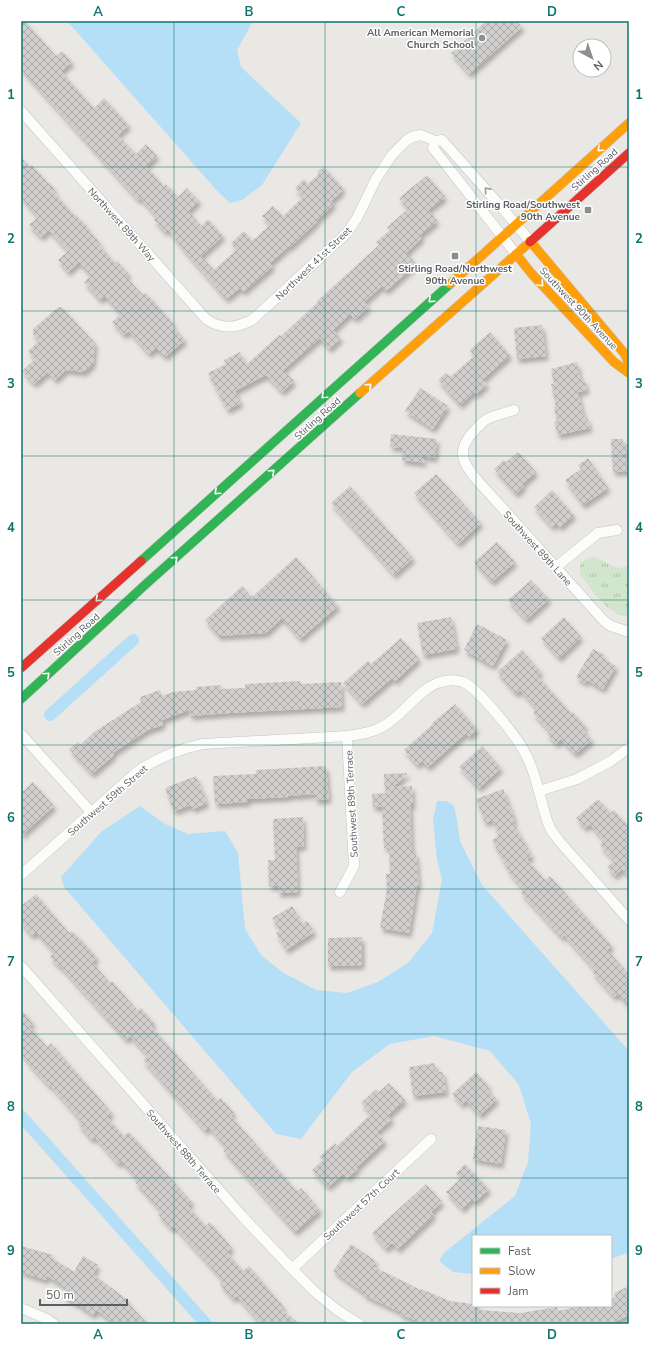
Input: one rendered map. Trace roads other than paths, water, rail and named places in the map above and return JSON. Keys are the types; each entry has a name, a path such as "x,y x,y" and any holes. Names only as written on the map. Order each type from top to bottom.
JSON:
{"main road":[{"name":"Stirling Road","path":"21,699 137,578 516,224 629,122"},
{"name":"Stirling Road","path":"21,668 137,578 516,254 629,153"},
{"name":"Southwest 90th Avenue","path":"530,241 624,353 629,363"},
{"name":"Southwest 90th Avenue","path":"516,254 531,273 609,356 629,373"}],"street":[{"name":"Northwest 89th Way","path":"21,111 206,319 214,324 229,327"},
{"name":"Northwest 41st Street","path":"229,327 241,326 252,320 347,233 357,218 376,179 392,155 406,141 412,137 420,135 435,141"},
{"path":"516,254 433,148 435,141 442,140 530,241"},
{"name":"Southwest 89th Lane","path":"514,410 487,419 470,436 462,450 464,460 471,473 604,621 611,626 629,632"},
{"path":"556,566 598,533 617,530"},
{"name":"Southwest 59th Street","path":"21,875 138,771 169,753 204,744 364,734 378,729 391,721 426,690 436,684 446,680 455,680 464,682 473,688 520,743 527,755 546,816 552,830 560,842 629,920"},
{"path":"21,734 92,812"},
{"name":"Southwest 89th Terrace","path":"340,892 354,866 347,736"},
{"path":"539,791 577,779 611,761 627,749"},
{"name":"Southwest 88th Terrace","path":"21,966 242,1216 292,1269 315,1292 332,1306 359,1324"},
{"name":"Southwest 57th Court","path":"292,1269 431,1139"},
{"path":"21,1308 47,1319 54,1324"}],"water":[{"path":"67,21 253,21 237,50 241,67 301,123 262,185 242,200 230,203 219,193"},
{"path":"437,801 447,801 454,806 460,841 482,885 629,1051 629,1252 612,1259 612,1235 472,1235 472,1274 453,1272 439,1261 445,1252 515,1196 528,1162 531,1124 519,1085 490,1051 434,1036 390,1044 352,1072 301,1139 276,1134 64,887 61,877 101,832 140,806 165,824 188,834 225,831 238,853 245,929 261,955 282,972 316,990 347,993 378,982 409,962 432,933 442,879 437,860 433,820"}],"waterway":[{"path":"50,715 133,640"},
{"path":"21,1116 206,1324"}],"place":[{"name":"All American Memorial Church School","path":"482,38"},
{"name":"Stirling Road/Southwest 90th Avenue","path":"588,210"},
{"name":"Stirling Road/Northwest 90th Avenue","path":"455,256"}]}
